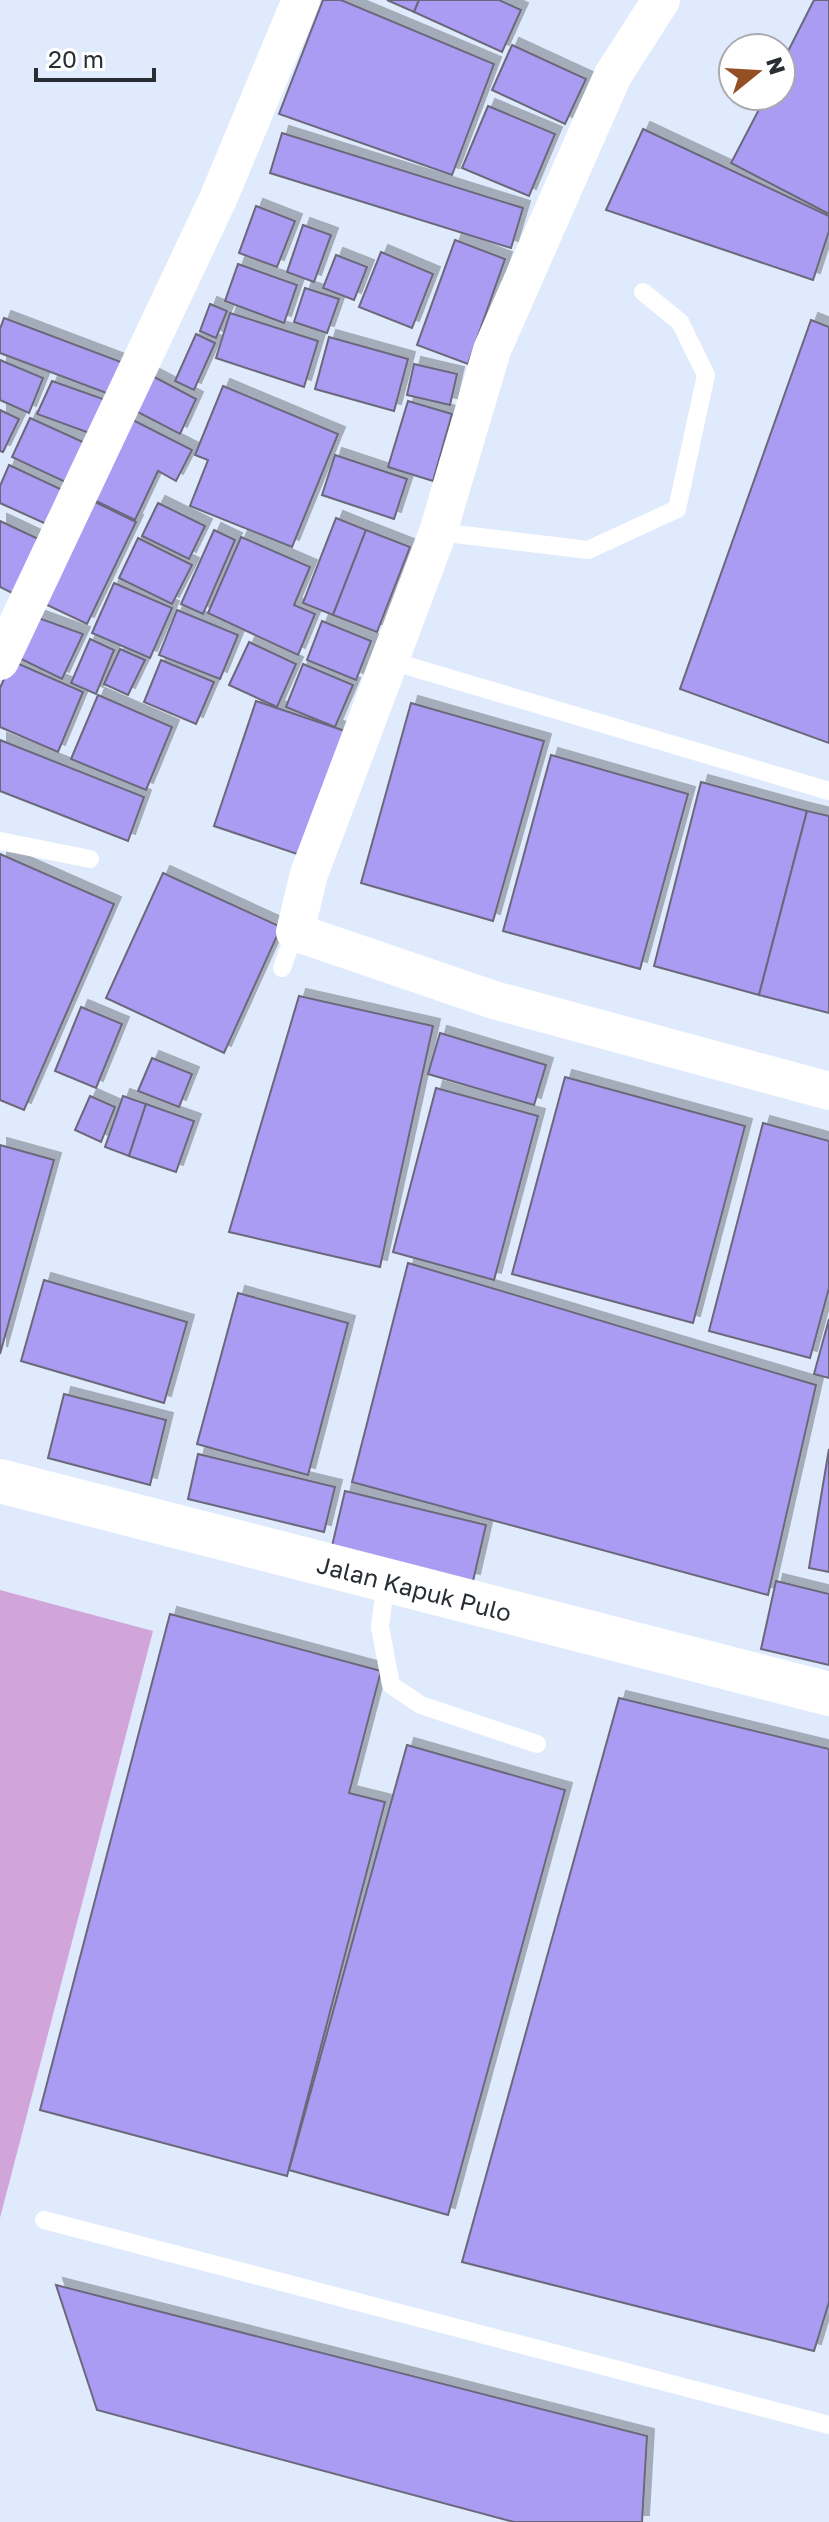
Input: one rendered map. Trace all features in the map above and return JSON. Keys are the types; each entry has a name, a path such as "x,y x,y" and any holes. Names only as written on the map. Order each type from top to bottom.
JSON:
{"street":[{"path":"0,661 218,199 301,0"},
{"path":"661,0 613,75 492,350 438,532 309,874 295,932 494,1000 829,1091"},
{"name":"Jalan Kapuk Pulo","path":"0,1481 829,1694"}],"lane":[{"path":"438,532 588,550 677,509 706,375 680,322 643,292"},
{"path":"388,660 829,791"},
{"path":"0,841 90,859"},
{"path":"282,968 295,932"},
{"path":"386,1579 380,1627 391,1685 421,1705 537,1744"},
{"path":"44,2220 829,2425"}],"shaded area":[{"path":"0,1590 153,1631 0,2218"}],"building":[{"path":"323,0 341,0 494,64 452,175 279,114"},
{"path":"387,0 419,0 414,12"},
{"path":"419,0 499,0 521,10 502,52 414,12"},
{"path":"814,0 829,0 829,214 731,163 758,112 797,112 797,33"},
{"path":"512,45 586,79 565,124 492,90"},
{"path":"488,106 555,134 529,196 462,168"},
{"path":"643,129 829,216 829,231 813,280 606,210"},
{"path":"282,133 523,208 511,248 270,173"},
{"path":"256,206 295,221 277,267 239,253"},
{"path":"303,225 331,235 314,282 287,272"},
{"path":"455,240 505,259 468,364 417,345"},
{"path":"381,252 433,274 412,328 359,307"},
{"path":"336,255 367,267 354,300 323,288"},
{"path":"238,264 297,285 284,323 225,301"},
{"path":"305,288 339,299 327,333 294,322"},
{"path":"210,304 227,311 216,338 200,331"},
{"path":"230,313 318,341 304,387 216,358"},
{"path":"4,318 129,365 117,397 0,353 0,329"},
{"path":"811,320 829,327 829,743 680,689"},
{"path":"196,334 215,343 194,390 175,381"},
{"path":"329,337 408,359 394,411 315,389"},
{"path":"0,360 43,378 29,413 0,400"},
{"path":"414,364 457,374 450,405 407,395"},
{"path":"145,372 196,399 180,434 128,407"},
{"path":"52,381 106,400 92,434 37,414"},
{"path":"223,386 338,434 292,547 190,506 208,460 195,455"},
{"path":"408,401 452,414 433,481 388,467"},
{"path":"0,410 19,419 3,452 0,451"},
{"path":"123,415 192,450 176,481 158,471 135,520 92,499"},
{"path":"30,418 94,447 76,487 12,457"},
{"path":"335,455 407,479 394,519 322,495"},
{"path":"9,465 71,494 55,528 0,503 0,486"},
{"path":"91,500 136,522 87,624 41,602"},
{"path":"158,503 205,526 189,559 142,536"},
{"path":"336,518 366,530 333,615 303,603"},
{"path":"0,521 47,543 22,598 0,587"},
{"path":"214,530 235,540 203,614 181,604"},
{"path":"366,530 410,547 377,632 333,615"},
{"path":"241,537 310,567 294,605 315,614 298,655 208,613"},
{"path":"138,538 192,565 172,604 119,578"},
{"path":"114,583 172,608 150,658 92,633"},
{"path":"177,610 238,635 220,679 159,655"},
{"path":"33,616 83,634 62,679 13,655"},
{"path":"322,621 371,641 356,680 307,660"},
{"path":"90,639 114,650 96,694 71,683"},
{"path":"249,642 296,664 277,707 229,685"},
{"path":"120,649 145,660 128,695 104,684"},
{"path":"161,660 214,682 196,724 144,702"},
{"path":"12,661 83,692 58,752 0,727 0,688"},
{"path":"303,664 353,685 335,727 286,707"},
{"path":"98,695 172,727 146,790 71,759"},
{"path":"256,701 354,734 312,859 214,826"},
{"path":"411,703 544,741 493,921 361,883"},
{"path":"0,740 144,797 128,841 0,791"},
{"path":"551,755 688,794 640,969 503,931"},
{"path":"701,782 807,811 759,995 654,966"},
{"path":"807,811 829,816 829,1013 759,995"},
{"path":"0,854 114,904 24,1110 0,1100"},
{"path":"163,873 281,927 224,1053 106,998"},
{"path":"299,996 433,1026 380,1267 229,1232"},
{"path":"81,1007 122,1024 96,1088 55,1071"},
{"path":"440,1033 546,1065 534,1105 428,1074"},
{"path":"152,1058 192,1074 179,1107 138,1091"},
{"path":"565,1077 745,1126 693,1323 512,1274"},
{"path":"436,1088 538,1116 494,1280 393,1252"},
{"path":"90,1096 115,1107 101,1142 75,1130"},
{"path":"123,1096 146,1104 129,1156 105,1147"},
{"path":"146,1104 194,1121 176,1172 129,1156"},
{"path":"763,1123 829,1141 829,1288 810,1358 709,1331"},
{"path":"0,1145 54,1160 0,1354"},
{"path":"408,1263 816,1385 768,1595 352,1482"},
{"path":"44,1280 187,1322 164,1403 21,1361"},
{"path":"238,1293 348,1323 308,1475 197,1444"},
{"path":"829,1319 829,1378 814,1374"},
{"path":"64,1394 166,1420 150,1485 48,1458"},
{"path":"829,1449 829,1572 809,1568"},
{"path":"198,1454 335,1487 324,1532 188,1499"},
{"path":"345,1491 486,1525 473,1581 332,1546"},
{"path":"776,1581 829,1594 829,1665 761,1649"},
{"path":"170,1614 381,1671 349,1793 385,1802 287,2176 40,2110"},
{"path":"619,1698 829,1749 829,2302 814,2351 462,2262"},
{"path":"407,1745 565,1790 448,2215 289,2170"},
{"path":"56,2285 647,2436 642,2522 514,2522 97,2410"}]}
